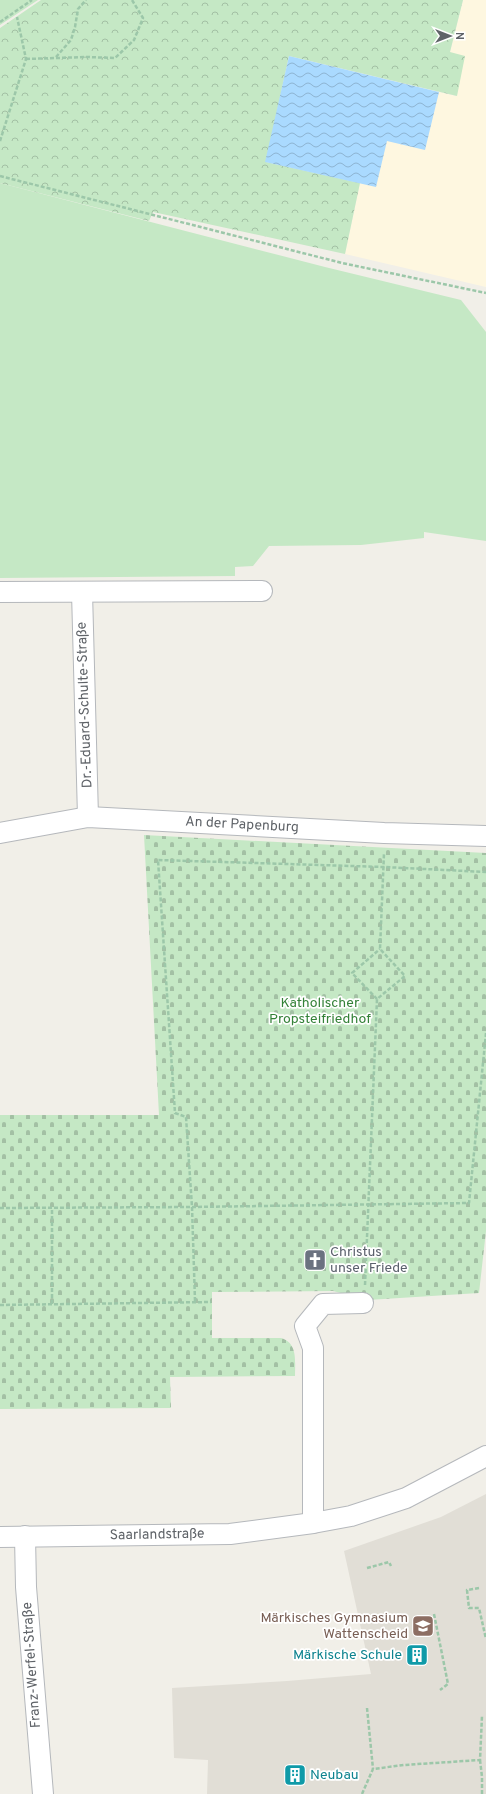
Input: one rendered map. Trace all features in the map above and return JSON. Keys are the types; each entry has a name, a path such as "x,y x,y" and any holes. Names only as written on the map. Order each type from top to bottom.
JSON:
{"street":[{"path":"0,592 262,591"},
{"name":"Dr.-Eduard-Schulte-Straße","path":"82,592 88,817"},
{"name":"An der Papenburg","path":"0,833 88,817 384,833 486,836"},
{"path":"313,1523 313,1348 305,1326 323,1304 363,1303"},
{"name":"Saarlandstraße","path":"0,1537 230,1534 313,1523 351,1516 406,1498 484,1462"},
{"name":"Franz-Werfel-Straße","path":"25,1536 27,1594 43,1794"}],"path":[{"path":"0,22 32,0"},
{"path":"56,58 71,40 78,8 86,0"},
{"path":"26,59 115,58 134,40 143,18 132,0"},
{"path":"0,141 26,59 17,17"},
{"path":"0,176 342,263 486,293"},
{"path":"377,999 405,976 380,949 384,833"},
{"path":"195,1301 192,1207 186,1116 175,1114 158,860 384,867 486,872"},
{"path":"363,1303 369,1205 377,999 352,973 380,949"},
{"path":"0,1208 469,1203 486,1032"},
{"path":"52,1208 52,1304"},
{"path":"0,1305 195,1301 211,1302"},
{"path":"367,1568 389,1562 390,1566"},
{"path":"479,1588 467,1590 469,1608 479,1608 486,1639"},
{"path":"434,1614 448,1684 440,1690"},
{"path":"362,1794 374,1769 367,1708"},
{"path":"482,1716 480,1760 482,1794"},
{"path":"374,1769 404,1765 480,1760"}],"shaded area":[{"path":"463,0 486,0 486,287 345,254 360,183 265,162 289,56 456,96 450,52"},
{"name":"Märkisches Gymnasium Wattenscheid","path":"486,1494 486,1794 207,1794 208,1760 174,1758 172,1688 371,1674 344,1551 441,1517"}],"green space":[{"path":"0,0 38,0 0,25"},
{"path":"41,0 463,0 450,52 465,56 457,96 289,56 266,162 360,183 345,254 153,212 149,221 0,183 0,28"},
{"path":"0,183 325,267 461,300 486,332 486,541 424,532 424,538 361,545 269,546 253,566 235,567 235,576 0,578"},
{"name":"Katholischer Propsteifriedhof","path":"144,835 486,853 486,1231 479,1293 368,1300 333,1291 212,1292 212,1338 281,1338 286,1340 293,1348 295,1359 295,1376 170,1377 171,1408 0,1409 0,1115 159,1115"}],"water":[{"path":"289,56 439,92 425,150 387,141 376,187 265,162"}],"place":[{"name":"Christus unser Friede","path":"315,1260"},
{"name":"Märkisches Gymnasium Wattenscheid","path":"423,1626"},
{"name":"Märkische Schule","path":"417,1655"},
{"name":"Neubau","path":"295,1775"}]}
